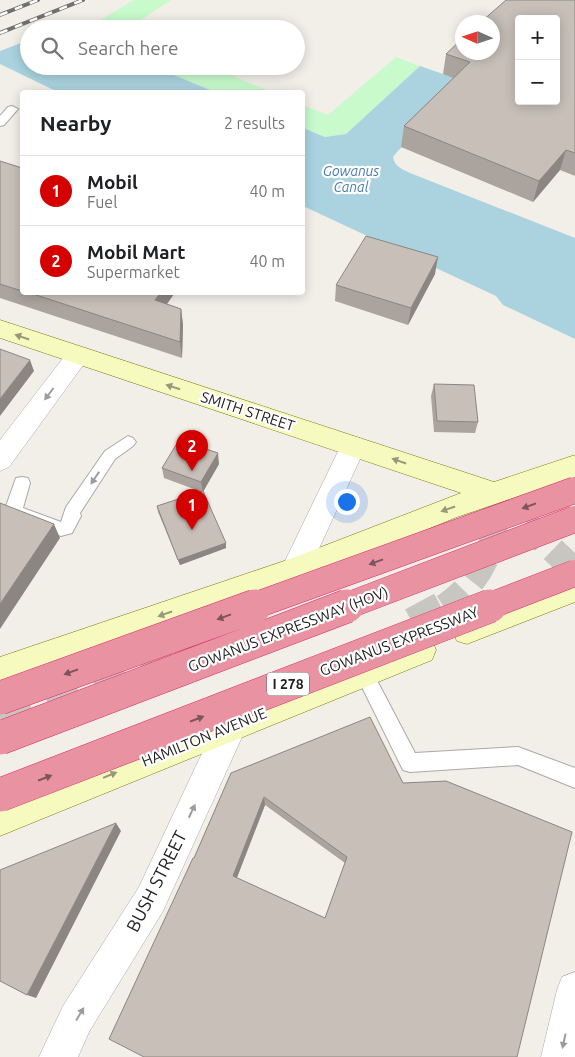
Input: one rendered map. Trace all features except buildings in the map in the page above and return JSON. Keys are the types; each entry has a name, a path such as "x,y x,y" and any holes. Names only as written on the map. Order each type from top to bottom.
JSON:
{"highway":[{"path":"0,698 575,490"},
{"name":"GOWANUS EXPRESSWAY (HOV)","path":"0,738 575,519"},
{"name":"GOWANUS EXPRESSWAY","path":"0,795 575,573"}],"main road":[{"name":"SMITH STREET","path":"0,329 495,494"},
{"path":"0,671 294,570 448,508 575,466"},
{"name":"HAMILTON AVENUE","path":"0,819 575,589"}],"street":[{"path":"0,460 78,355"},
{"path":"294,570 353,446"},
{"name":"BUSH STREET","path":"58,1057 76,1019 151,899 231,726"},
{"path":"560,1057 575,990"}],"lane":[{"path":"0,123 12,109"},
{"path":"22,483 14,506 16,512 61,529 66,528 73,516 72,512 110,455 128,442"},
{"path":"364,673 410,763 518,756 575,778"}],"green space":[{"path":"134,0 171,0 141,20 100,20"},
{"path":"396,57 420,66 346,134 325,137 305,129 305,106 328,115"},
{"path":"174,75 231,75 267,90 210,90"}],"water":[{"path":"0,3 42,20 20,20 20,74 0,64"},
{"name":"Gowanus Canal","path":"420,66 466,82 397,152 393,157 395,163 410,173 575,238 575,339 503,305 496,296 305,207 305,129 325,137 346,134"},
{"path":"23,75 174,75 210,90 54,90"}],"pier":[{"path":"0,0 48,20 20,20 20,43 0,51"}],"tunnel":[{"path":"444,607 469,585 486,558 495,528 495,495"},
{"path":"498,497 575,571"},
{"path":"413,624 446,606"},
{"path":"0,718 193,645"}],"railway":[{"path":"0,15 38,0"},
{"path":"33,20 83,0"},
{"path":"0,33 20,25"}],"place":[{"name":"Mobil Mart","path":"192,471"},
{"name":"Mobil","path":"192,530"}]}
